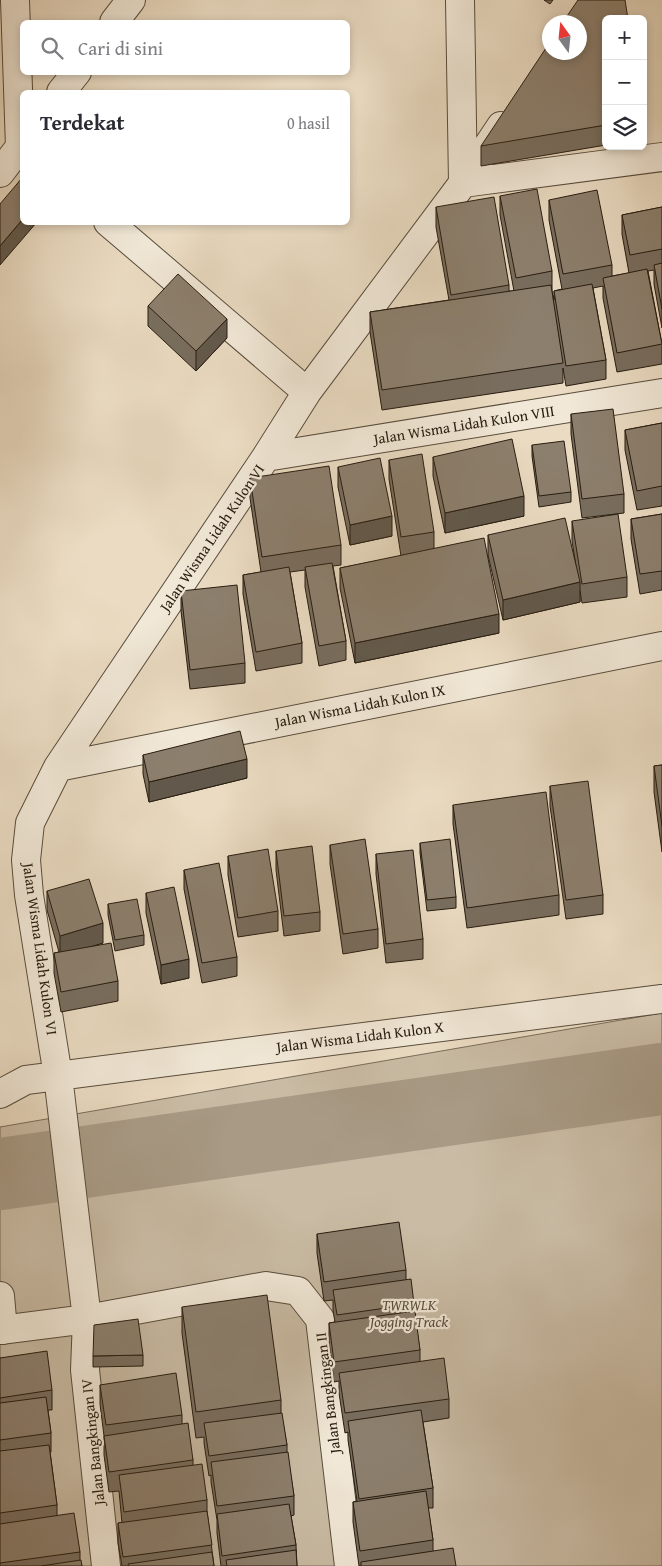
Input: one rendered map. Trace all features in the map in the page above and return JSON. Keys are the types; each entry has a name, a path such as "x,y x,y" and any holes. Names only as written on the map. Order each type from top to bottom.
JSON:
{"street":[{"path":"15,0 20,106"},
{"path":"116,20 131,0"},
{"path":"460,0 463,183 662,157"},
{"path":"63,90 74,75"},
{"name":"Jalan Wisma Lidah Kulon VI","path":"67,1156 58,1076 29,895 26,860 30,822 58,767 266,457 307,392 463,183 513,110"},
{"path":"0,173 20,150"},
{"path":"112,225 307,392"},
{"name":"Jalan Wisma Lidah Kulon VIII","path":"266,457 662,393"},
{"name":"Jalan Wisma Lidah Kulon IX","path":"58,767 662,646"},
{"name":"Jalan Wisma Lidah Kulon X","path":"0,1094 26,1080 662,999"},
{"name":"Jalan Bangkingan IV","path":"67,1156 86,1319 85,1370 106,1566"},
{"name":"Jalan Bangkingan II","path":"2,1330 86,1319 266,1286 298,1291 320,1319 348,1566"},
{"path":"0,1296 2,1330"}],"green space":[{"name":"TWRWLK Jogging Track","path":"662,1013 662,1566 0,1566 0,1127"}],"building":[{"path":"578,0 625,0 627,15 602,15 602,126 481,146 542,54 542,60 587,60 587,15 568,15"},
{"path":"20,180 20,222 0,246 0,204"},
{"path":"537,189 552,271 516,278 500,196"},
{"path":"597,190 612,265 563,274 549,200"},
{"path":"494,197 509,285 451,295 436,207"},
{"path":"662,207 662,249 630,255 622,215"},
{"path":"662,263 662,309 654,265"},
{"path":"647,269 662,344 617,353 603,278"},
{"path":"178,274 227,319 196,351 148,306"},
{"path":"592,284 606,360 566,366 554,291"},
{"path":"551,285 563,363 382,390 370,312"},
{"path":"613,409 624,494 582,499 571,414"},
{"path":"662,423 662,486 637,491 625,430"},
{"path":"512,439 524,496 445,513 433,457"},
{"path":"564,441 571,492 539,496 532,445"},
{"path":"422,454 434,532 401,537 389,460"},
{"path":"380,458 392,516 350,525 338,467"},
{"path":"329,466 341,545 262,557 250,478"},
{"path":"618,514 627,577 582,584 572,521"},
{"path":"662,514 662,571 640,574 631,519"},
{"path":"565,518 580,582 503,600 488,535"},
{"path":"484,538 499,614 355,643 340,568"},
{"path":"332,563 346,641 319,646 305,567"},
{"path":"289,567 302,643 256,652 243,575"},
{"path":"237,585 245,663 190,670 181,591"},
{"path":"240,731 247,759 149,782 143,755"},
{"path":"662,765 662,826 654,766"},
{"path":"588,781 603,895 566,900 550,786"},
{"path":"546,792 559,895 467,908 453,805"},
{"path":"365,839 378,929 343,934 330,845"},
{"path":"450,839 456,897 427,900 420,843"},
{"path":"312,846 320,912 284,916 276,851"},
{"path":"268,849 278,911 238,918 228,856"},
{"path":"413,850 423,939 386,944 376,854"},
{"path":"219,863 237,957 202,963 184,870"},
{"path":"89,879 103,923 60,936 47,891"},
{"path":"174,887 189,959 161,965 146,893"},
{"path":"137,899 144,935 115,940 108,904"},
{"path":"111,943 118,981 61,992 54,953"},
{"path":"399,1222 406,1270 324,1282 317,1234"},
{"path":"411,1279 414,1304 337,1315 333,1290"},
{"path":"267,1295 281,1400 196,1412 182,1307"},
{"path":"415,1311 420,1350 334,1362 329,1323"},
{"path":"138,1319 143,1355 93,1356 94,1325"},
{"path":"47,1351 52,1390 0,1398 0,1358"},
{"path":"444,1358 449,1399 345,1413 339,1373"},
{"path":"176,1373 182,1415 106,1425 100,1385"},
{"path":"46,1397 51,1433 0,1440 0,1403"},
{"path":"421,1410 433,1488 359,1499 348,1421"},
{"path":"282,1413 287,1445 209,1456 204,1423"},
{"path":"188,1423 193,1460 109,1472 104,1436"},
{"path":"49,1445 57,1505 0,1513 0,1451"},
{"path":"288,1452 294,1496 217,1506 211,1462"},
{"path":"202,1464 207,1500 124,1512 119,1475"},
{"path":"426,1491 433,1540 360,1551 353,1502"},
{"path":"289,1504 296,1545 222,1556 217,1514"},
{"path":"207,1511 212,1545 123,1557 118,1523"},
{"path":"74,1513 80,1552 0,1563 0,1524"},
{"path":"453,1548 456,1566 361,1566 361,1562"},
{"path":"296,1550 297,1566 227,1566 226,1560"},
{"path":"212,1552 214,1566 129,1566 128,1564"},
{"path":"81,1560 82,1566 41,1566"}],"waterway":[{"path":"0,1174 662,1079"}]}
